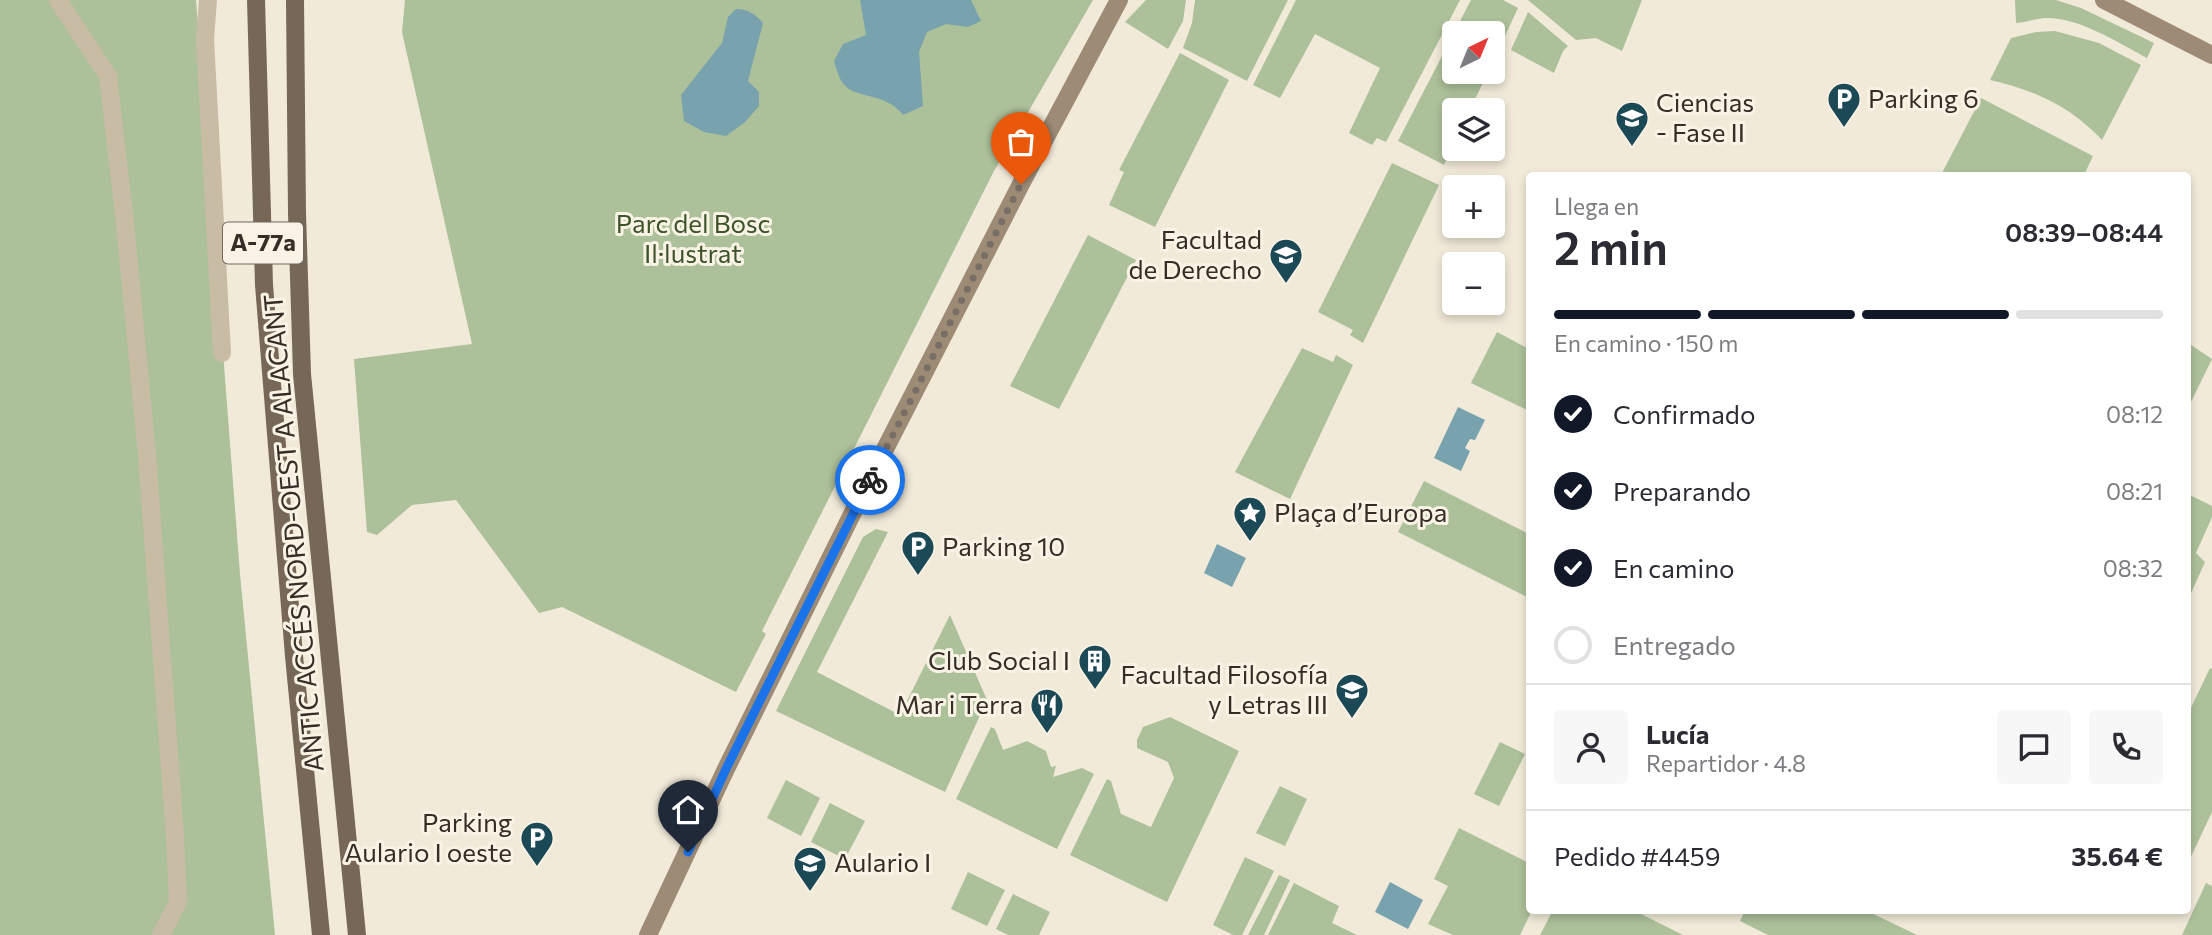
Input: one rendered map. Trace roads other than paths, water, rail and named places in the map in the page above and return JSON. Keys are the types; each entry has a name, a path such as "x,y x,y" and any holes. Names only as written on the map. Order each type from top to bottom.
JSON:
{"main road":[{"name":"ANTIC ACCÉS NORD-OEST A ALACANT","path":"256,0 264,285 321,935"},
{"name":"ANTIC ACCÉS NORD-OEST A ALACANT","path":"295,0 302,374 357,935"},
{"path":"295,75 304,0"}],"street":[{"path":"58,0 108,76 125,223 147,455 175,836 177,902 161,935"},
{"path":"208,0 205,39 222,353"},
{"path":"648,935 725,771 862,494 1119,0"},
{"path":"2104,0 2212,55"}],"water":[{"path":"860,0 971,0 981,21 968,27 946,24 927,32 919,52 923,106 903,115 887,102 847,88 842,82 834,61 843,44 866,35"},
{"path":"736,9 751,13 763,23 748,81 759,92 759,106 745,122 726,136 704,132 684,121 681,95 722,43 728,17"},
{"path":"1458,407 1485,420 1475,440 1470,439 1465,448 1470,451 1461,471 1434,458"},
{"path":"1217,544 1246,558 1232,587 1204,573"},
{"path":"1390,882 1423,900 1408,929 1375,912"}],"place":[{"name":"Parking 6","path":"1844,129"},
{"name":"Ciencias - Fase II","path":"1632,148"},
{"name":"Facultad de Derecho","path":"1286,285"},
{"name":"Plaça d’Europa","path":"1250,543"},
{"name":"Parking 10","path":"918,577"},
{"name":"Club Social I","path":"1095,691"},
{"name":"Facultad Filosofía y Letras III","path":"1352,720"},
{"name":"Mar i Terra","path":"1047,735"},
{"name":"Parking Aulario I oeste","path":"537,868"},
{"name":"Aulario I","path":"810,893"}],"park label":[{"name":"Parc del Bosc Il·lustrat","path":"693,239"}]}
